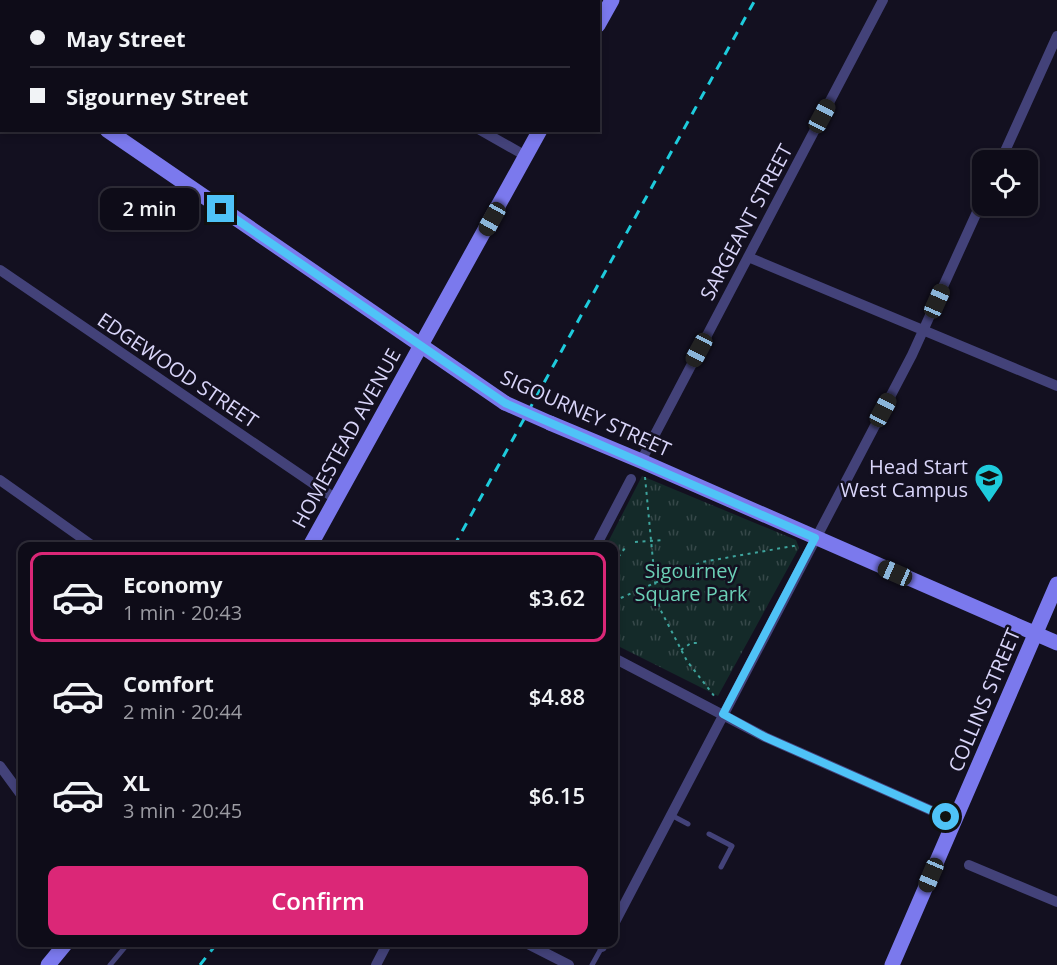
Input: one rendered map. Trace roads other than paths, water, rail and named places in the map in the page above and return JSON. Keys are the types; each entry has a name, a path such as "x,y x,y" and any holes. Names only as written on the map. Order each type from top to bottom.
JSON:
{"main road":[{"path":"600,21 609,1"},
{"name":"SIGOURNEY STREET","path":"110,132 505,403 643,468 815,538 1057,643"},
{"name":"HOMESTEAD AVENUE","path":"312,542 539,132"},
{"name":"COLLINS STREET","path":"892,965 1057,584"},
{"path":"48,965 63,947"}],"street":[{"name":"SARGEANT STREET","path":"643,468 748,257 883,0"},
{"path":"1006,150 1057,36"},
{"path":"484,132 526,156"},
{"path":"618,916 924,330 975,216"},
{"path":"748,257 1057,386"},
{"name":"EDGEWOOD STREET","path":"0,270 336,499"},
{"path":"598,542 631,479"},
{"path":"0,480 87,542"},
{"path":"618,660 765,737 955,821"},
{"path":"0,766 18,791"},
{"path":"969,865 1057,902"},
{"path":"376,965 385,947"},
{"path":"534,947 569,965"}],"lane":[{"path":"671,815 688,824"},
{"path":"709,834 732,846 721,867"},
{"path":"110,965 125,947"},
{"path":"592,965 602,947"}],"railway":[{"path":"456,542 755,0"},
{"path":"200,965 214,947"}],"place":[{"name":"Head Start West Campus","path":"989,504"}],"park label":[{"name":"Sigourney Square Park","path":"691,582"}]}
